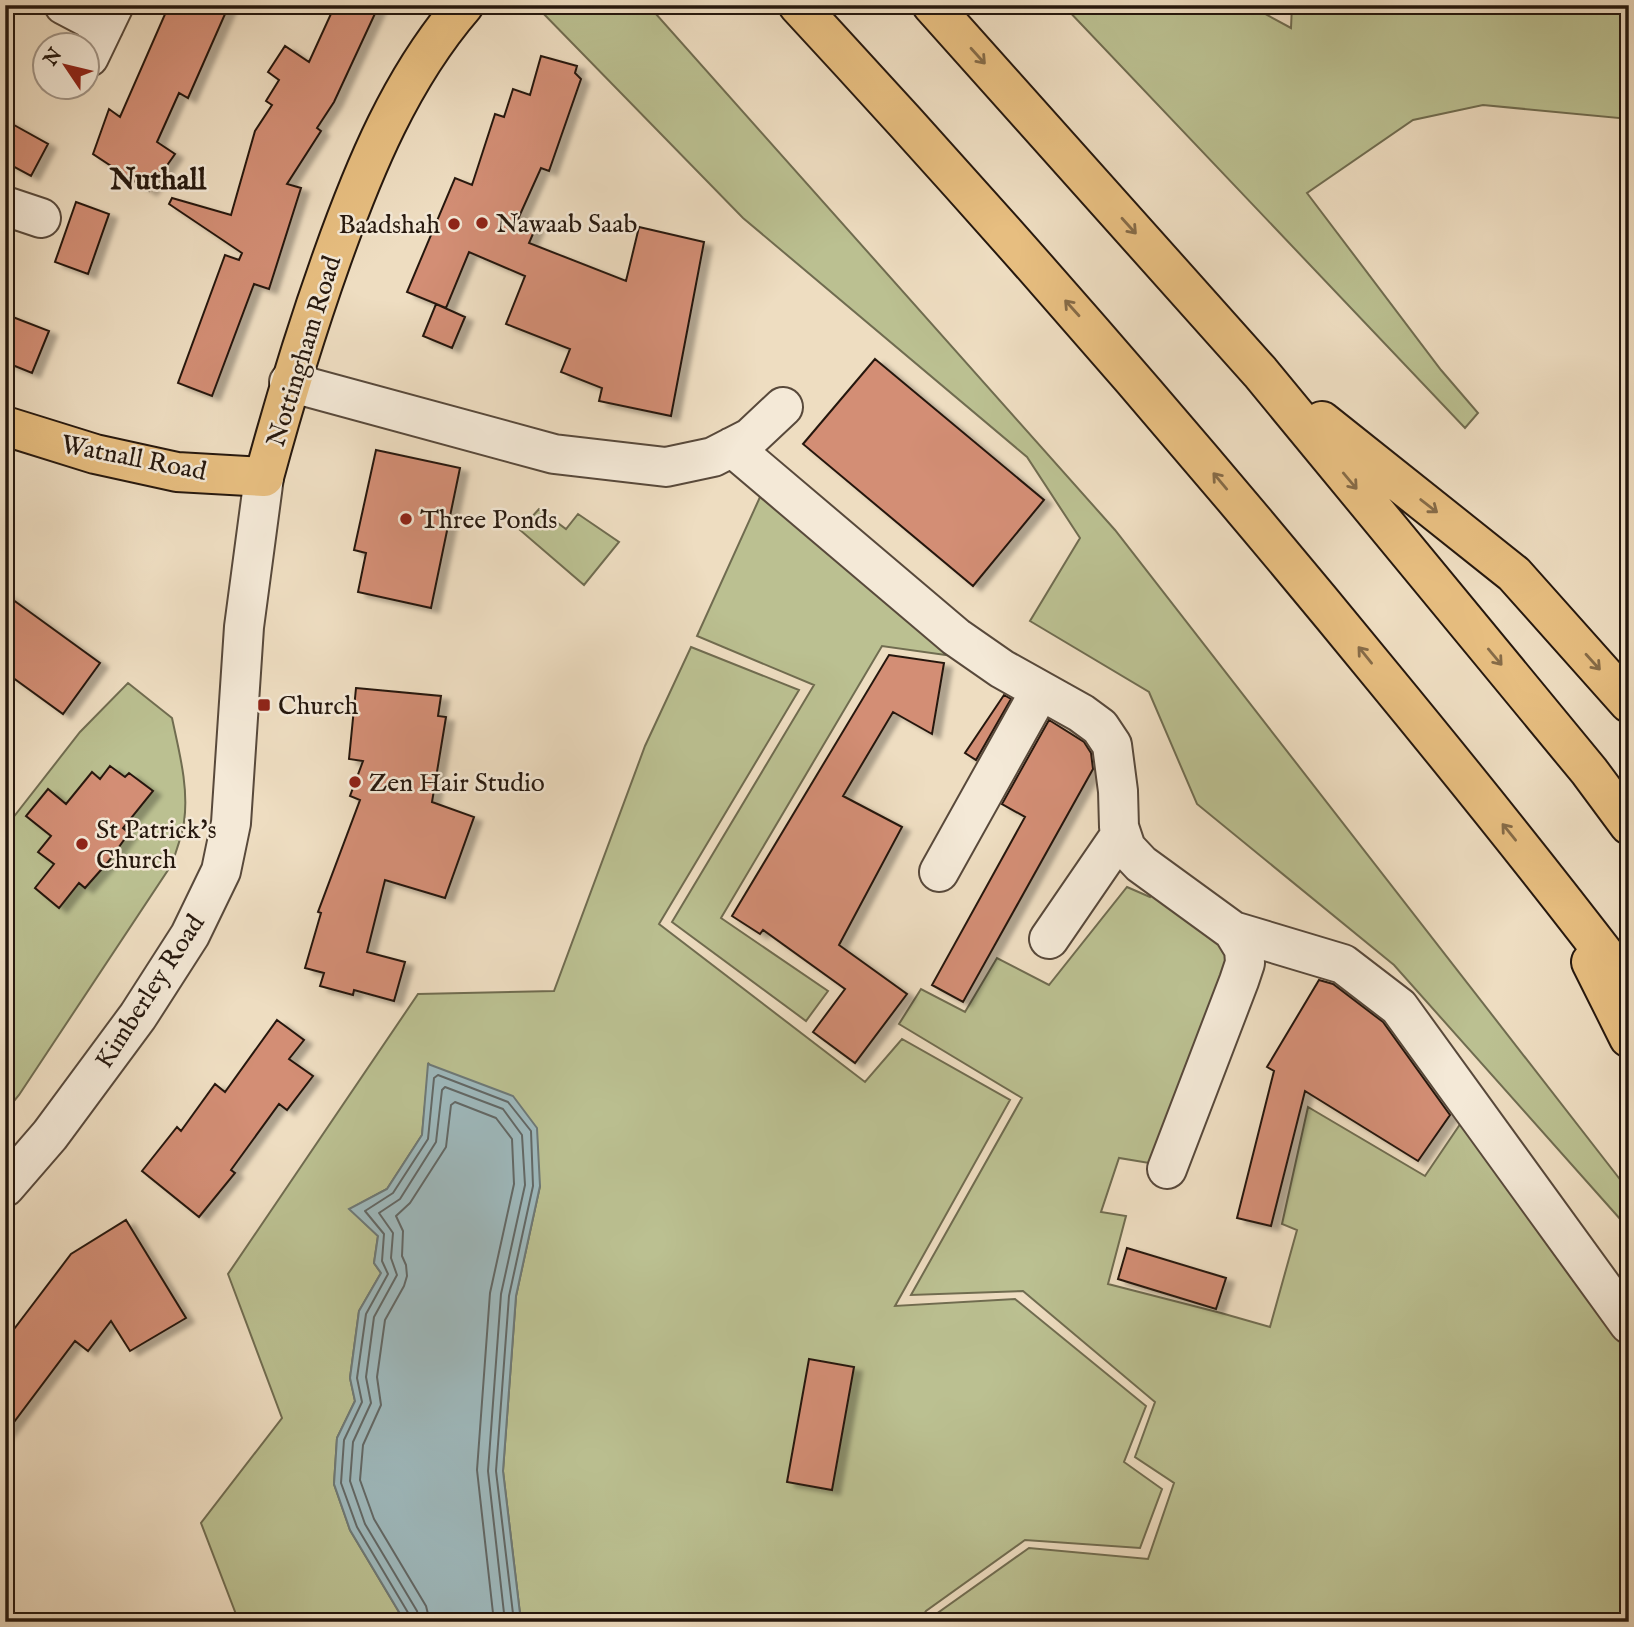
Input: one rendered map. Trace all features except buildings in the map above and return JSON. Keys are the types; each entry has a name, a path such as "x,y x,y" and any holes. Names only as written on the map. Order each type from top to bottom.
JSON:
{"main road":[{"name":"Nottingham Road","path":"264,477 289,382 344,223 382,132 436,40 464,5"},
{"path":"798,5 911,127 1111,352 1309,587 1552,885 1629,986"},
{"path":"932,5 1260,372 1589,771 1629,825"},
{"path":"1260,372 1514,574 1629,703"},
{"name":"Watnall Road","path":"5,426 95,454 177,472 264,477"},
{"path":"1552,885 1629,1038"}],"street":[{"path":"64,5 103,30"},
{"path":"5,206 41,218"},
{"path":"289,382 554,454 666,467 713,457 750,438 783,407"},
{"path":"732,447 956,637 1002,669 1100,727 1112,745 1121,834 1126,849 1141,864 1233,931 1343,964 1399,1007 1629,1324"},
{"name":"Kimberley Road","path":"5,1187 50,1135 138,1016 190,935 221,871 231,823 244,627 264,477"},
{"path":"939,872 1040,691"},
{"path":"1049,939 1121,834"},
{"path":"1167,1169 1245,963 1244,949 1233,931"}],"green space":[{"path":"535,5 648,5 1115,530 1629,1191 1629,1229 1394,965 1197,804 1149,692 1030,621 1080,538 1027,457 743,218"},
{"path":"1063,5 1259,5 1258,10 1291,28 1292,5 1629,5 1629,119 1483,105 1413,120 1307,193 1441,370 1478,413 1465,428"},
{"path":"765,486 974,659 882,646 721,918 828,991 806,1021 672,922 814,685 697,636"},
{"path":"539,509 566,529 578,514 619,542 584,585 520,530"},
{"path":"691,647 799,690 659,924 865,1082 902,1039 1010,1100 895,1306 1015,1299 1146,1406 1124,1462 1162,1489 1140,1548 1025,1540 926,1611 919,1622 521,1622 503,1471 516,1296 540,1186 429,1064 422,1135 387,1189 350,1209 378,1236 374,1263 381,1273 359,1311 350,1378 355,1401 337,1438 334,1484 350,1530 405,1622 239,1622 201,1523 282,1418 228,1274 418,994 554,991 645,746"},
{"path":"128,683 172,718 185,796 180,838 172,864 19,1095 5,1112 5,828 80,732"},
{"path":"1127,887 1150,897 1158,889 1227,947 1233,965 1157,1156 1149,1163 1119,1158 1101,1212 1126,1216 1108,1284 1270,1327 1297,1230 1282,1224 1308,1107 1425,1176 1465,1117 1629,1343 1629,1622 929,1622 932,1617 1029,1548 1148,1559 1174,1483 1135,1457 1155,1402 1023,1291 911,1295 1022,1098 899,1024 921,989 965,1012 997,958 1049,985"}],"water":[{"path":"428,1064 513,1096 537,1128 540,1186 516,1296 503,1471 521,1622 405,1622 350,1530 334,1484 337,1438 355,1401 350,1378 359,1311 381,1273 374,1263 378,1236 349,1209 387,1189 422,1135"}],"place":[{"name":"Nawaab Saab","path":"482,223"},
{"name":"Baadshah","path":"454,224"},
{"name":"Three Ponds","path":"406,519"},
{"name":"Church","path":"264,705"},
{"name":"Zen Hair Studio","path":"355,782"},
{"name":"St Patrick's Church","path":"82,844"}],"district":[{"name":"Nuthall","path":"158,179"}]}
